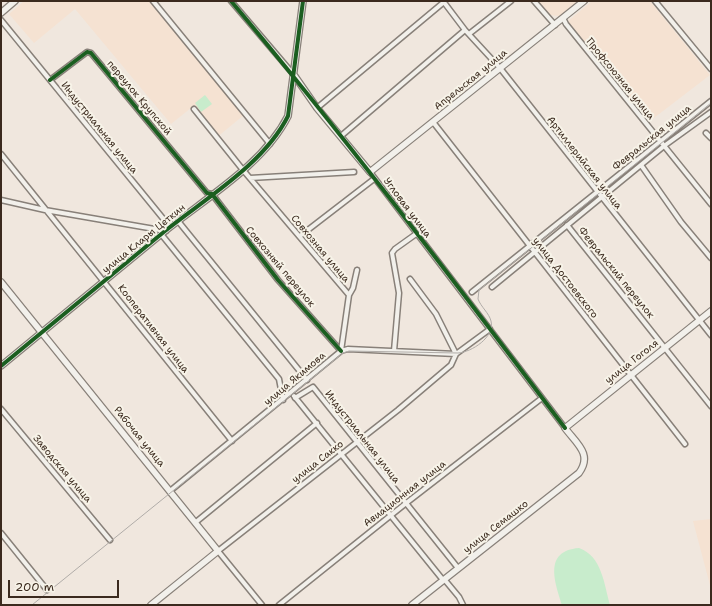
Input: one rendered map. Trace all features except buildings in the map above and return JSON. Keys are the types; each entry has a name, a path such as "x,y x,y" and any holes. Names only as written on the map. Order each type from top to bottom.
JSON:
{"street":[{"path":"1,12 15,1"},
{"path":"153,1 270,144"},
{"name":"Угловая улица","path":"231,1 294,76 317,108 370,172 584,452 586,459"},
{"path":"294,76 303,1"},
{"path":"317,108 444,1"},
{"name":"Артиллерийская улица","path":"444,1 465,30 500,68 597,193 711,335"},
{"path":"469,34 511,1"},
{"path":"534,1 555,25"},
{"name":"Апрельская улица","path":"370,172 584,1"},
{"path":"655,1 711,69"},
{"name":"Профсоюзная улица","path":"563,18 566,24 711,204"},
{"name":"Индустриальная улица","path":"1,20 50,80 279,379 283,400"},
{"path":"341,136 465,30"},
{"name":"переулок Крупской","path":"50,80 87,52 91,53 210,193"},
{"name":"улица Клары Цеткин","path":"1,366 166,231 210,193 243,170 270,144 281,130 288,116 294,76"},
{"name":"Февральская улица","path":"472,292 711,101"},
{"name":"Совхозная улица","path":"194,109 348,295 341,351"},
{"path":"492,287 640,165 711,112"},
{"name":"улица Достоевского","path":"433,122 685,444"},
{"path":"706,132 711,138"},
{"name":"Кооперативная улица","path":"1,154 45,210 105,281 232,441"},
{"path":"640,165 681,222 711,258"},
{"path":"250,178 354,172"},
{"path":"300,236 374,178"},
{"name":"Совхозный переулок","path":"210,193 278,280 341,351"},
{"path":"1,200 45,210 166,231"},
{"path":"178,221 308,380"},
{"name":"Февральский переулок","path":"567,225 666,347 711,406"},
{"path":"394,350 399,293 392,253 394,249 416,234"},
{"path":"348,295 353,288 357,270"},
{"path":"410,279 436,314 456,354"},
{"name":"Рабочая улица","path":"1,282 262,605"},
{"name":"улица Гоголя","path":"565,428 630,374 711,311"},
{"name":"улица Сакко","path":"151,605 357,443 451,365 454,362 456,354 490,330"},
{"path":"341,351 348,348 456,354"},
{"name":"улица Якимова","path":"170,491 308,380 341,351"},
{"name":"Индустриальная улица","path":"295,398 312,387 458,568"},
{"path":"291,393 317,423 340,455 390,516 459,597 462,605"},
{"name":"Авиационная улица","path":"279,605 405,504 542,398"},
{"name":"Заводская улица","path":"1,409 110,540"},
{"path":"196,522 317,423"},
{"name":"улица Семашко","path":"412,605 579,473 584,466 586,459"},
{"path":"1,533 47,590"}],"shaded area":[{"path":"24,1 149,1 244,115 216,138 191,108 171,124 75,9 34,43 9,14"},
{"path":"536,1 578,1 560,16 548,15"},
{"path":"592,1 650,1 710,75 650,121 567,22"},
{"path":"711,519 711,589 693,521"}],"green space":[{"path":"205,95 212,104 201,112 195,103"},
{"path":"579,548 593,557 597,564 604,580 610,605 562,605 555,578 554,569 556,561 560,555 568,550"}],"tram line":[{"path":"32,605 343,353 349,351 458,353 476,347 490,333 491,327 490,318 478,299 479,290 711,103"}],"cycle path":[{"path":"231,1 359,159 565,428"},
{"path":"1,366 165,231 216,193 264,150 278,133 288,116 303,1"},
{"path":"50,80 87,52 91,53 207,193 212,194 278,280 341,351"}]}
